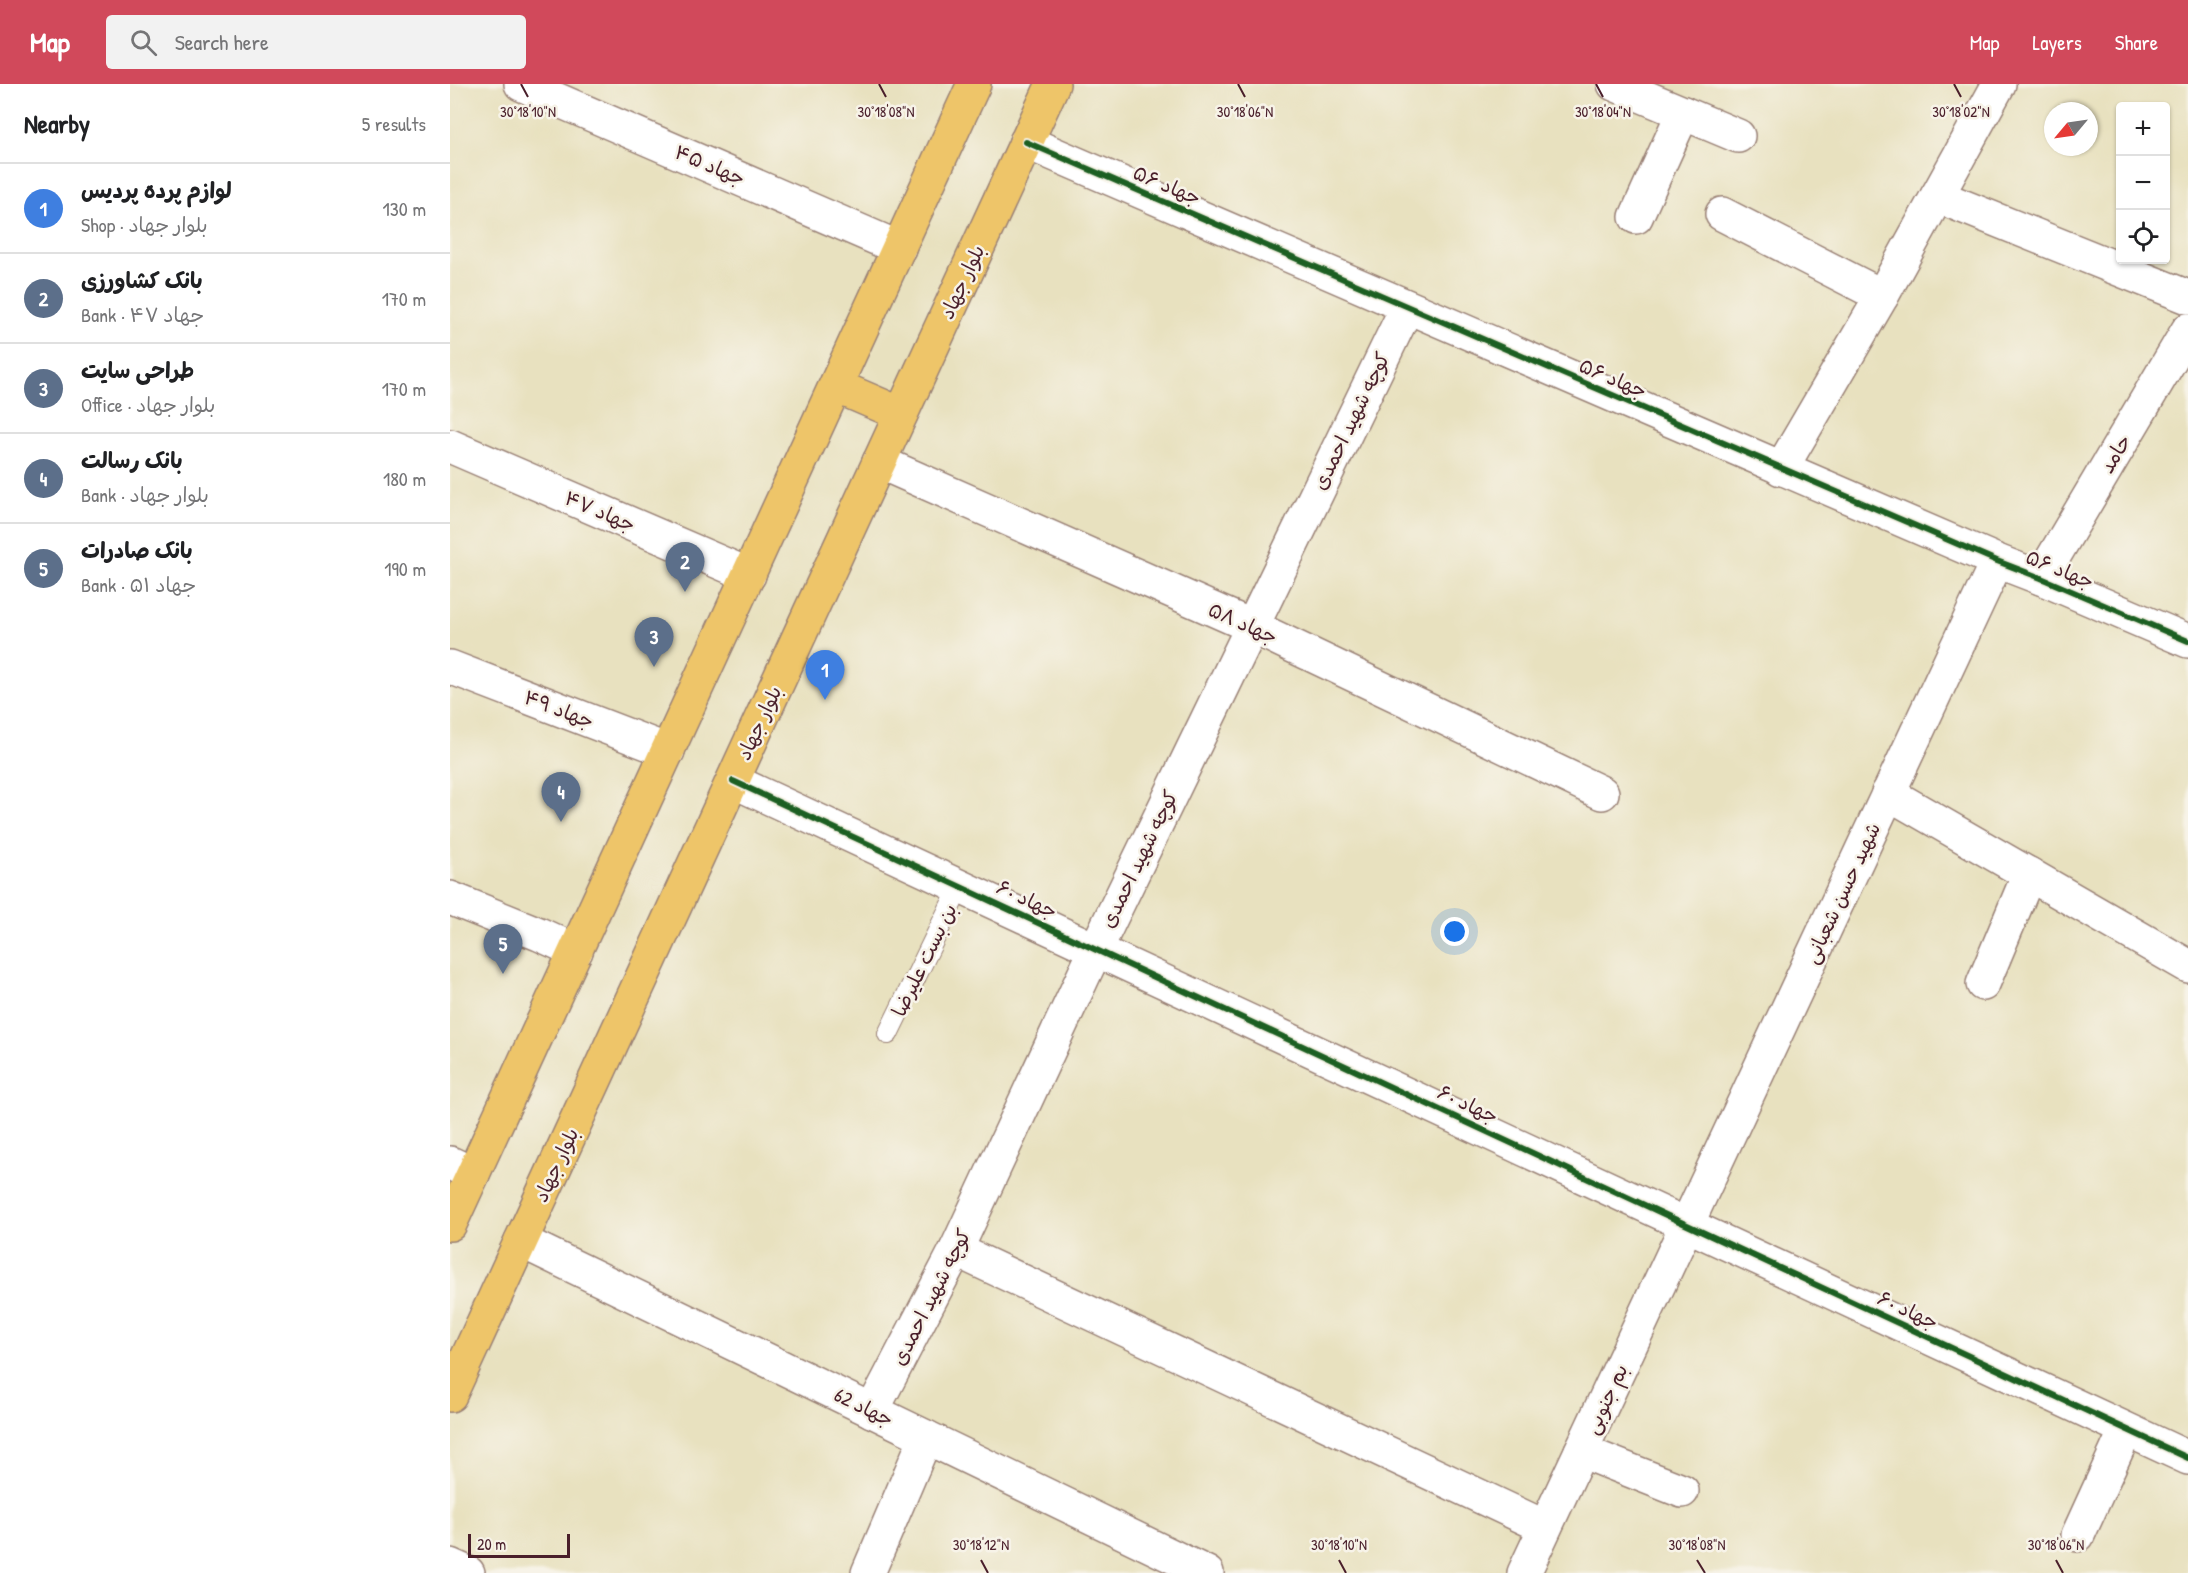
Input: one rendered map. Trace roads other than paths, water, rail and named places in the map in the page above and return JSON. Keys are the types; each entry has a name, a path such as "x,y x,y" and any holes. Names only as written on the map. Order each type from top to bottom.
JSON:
{"main road":[{"path":"450,1224 462,1168 576,951 974,84"},
{"name":"بلوار جهاد","path":"450,1395 1053,84"},
{"path":"836,386 902,414"}],"street":[{"name":"جهاد ۴۵","path":"520,84 899,248"},
{"path":"1614,84 1738,136"},
{"path":"1781,469 1882,296 1999,84"},
{"path":"1635,217 1683,113"},
{"name":"جهاد ۵۶","path":"1026,142 1781,469 2188,641"},
{"path":"1937,196 2188,297"},
{"path":"1722,214 1882,296"},
{"name":"کوچه شهید احمدی","path":"872,1411 956,1250 1096,949 1407,307"},
{"name":"حامد","path":"2041,578 2187,333"},
{"name":"جهاد ۴۷","path":"450,446 749,575"},
{"name":"جهاد ۵۸","path":"879,462 1251,626 1602,793"},
{"name":"شهید حسن شعبانی","path":"1687,1224 1997,561"},
{"name":"جهاد ۴۹","path":"450,667 668,751"},
{"name":"جهاد ۶۰","path":"733,781 2188,1458"},
{"path":"1888,793 2188,966"},
{"path":"1983,984 2029,874"},
{"path":"450,898 576,951"},
{"name":"بم جنوبی","path":"1524,1573 1687,1224"},
{"name":"جهاد 62","path":"521,1241 1207,1573"},
{"path":"956,1250 1545,1527"},
{"path":"2078,1536 2126,1430"},
{"path":"868,1573 926,1437"},
{"path":"1581,1451 1682,1491"},
{"path":"450,1565 468,1573"}],"lane":[{"name":"بن بست علیرضا","path":"888,1034 960,886"}],"place":[{"name":"بانک کشاورزی","path":"685,592"},
{"name":"طراحی سایت","path":"654,667"},
{"name":"لوازم پرده پردیس","path":"825,700"},
{"name":"بانک رسالت","path":"561,822"},
{"name":"بانک صادرات","path":"503,974"}]}
